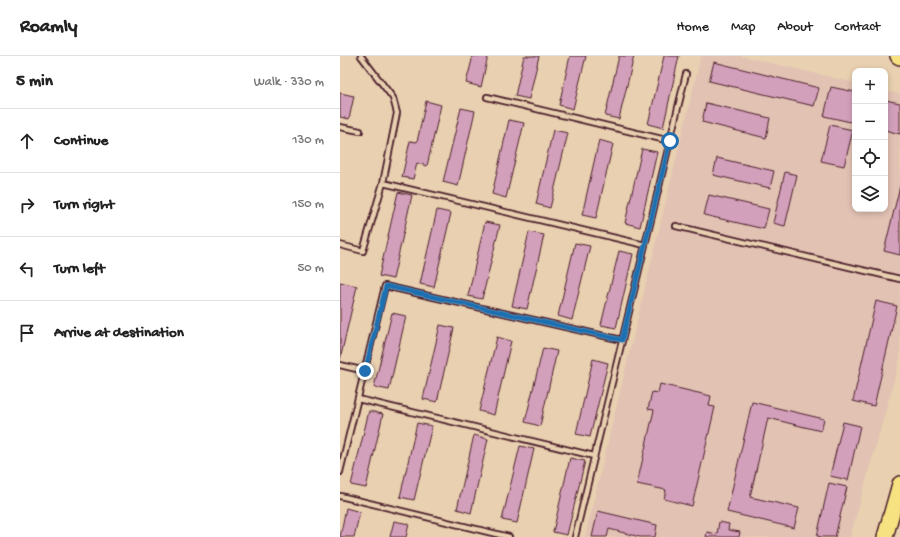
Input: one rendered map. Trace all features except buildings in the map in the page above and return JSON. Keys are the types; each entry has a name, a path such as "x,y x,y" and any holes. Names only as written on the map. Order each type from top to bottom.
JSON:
{"main road":[{"path":"886,537 900,484"}],"lane":[{"path":"340,245 363,251 383,183 397,113 393,98 361,56"},
{"path":"574,537 686,74"},
{"path":"487,97 670,141"},
{"path":"340,127 360,132"},
{"path":"383,183 645,245"},
{"path":"676,226 900,279"},
{"path":"340,472 386,286 622,340"},
{"path":"340,365 365,371"},
{"path":"358,399 594,456"},
{"path":"340,496 509,537"}],"shaded area":[{"path":"701,56 741,56 852,82 852,212 888,212 888,92 900,94 900,359 850,537 585,537"}],"route":[{"path":"365,371 386,286 622,340 670,141"}]}
